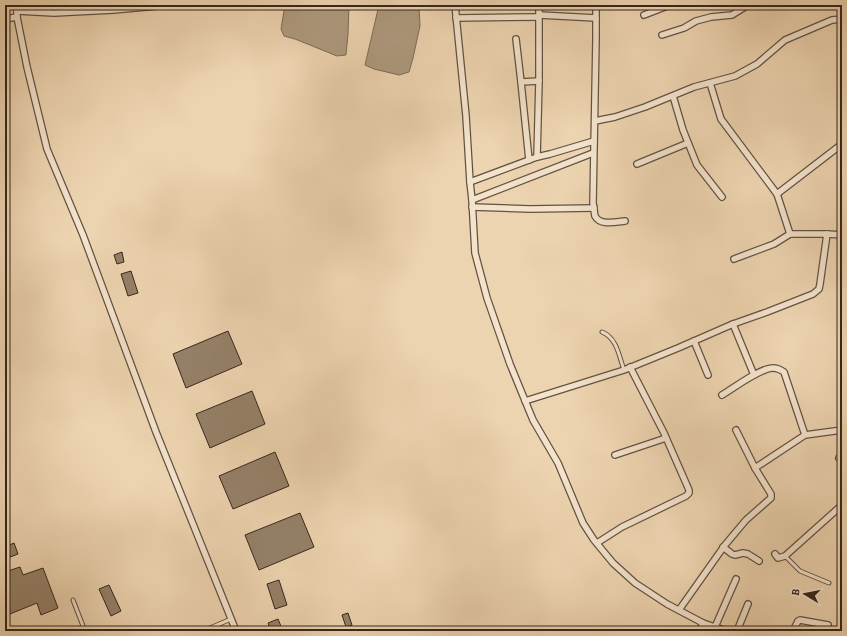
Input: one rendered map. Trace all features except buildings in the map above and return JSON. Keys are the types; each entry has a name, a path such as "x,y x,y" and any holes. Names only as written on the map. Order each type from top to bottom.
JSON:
{"street":[{"path":"5,19 17,11 54,12 113,10 169,5"},
{"path":"455,5 466,116 475,253 487,298 510,364 533,420 558,463 584,523 597,543 613,563 635,583 667,604 703,623 728,631"},
{"path":"536,157 539,81 539,5"},
{"path":"596,5 593,203 595,216 601,222 625,221"},
{"path":"644,15 670,5"},
{"path":"662,35 684,28 696,21 711,17 732,15 748,5"},
{"path":"17,11 26,67 48,149 83,235 156,432 236,631"},
{"path":"456,18 539,16 596,18"},
{"path":"595,121 615,117 645,107 694,87 735,76 757,64 785,40 832,20 842,19"},
{"path":"516,39 529,160"},
{"path":"521,82 539,81"},
{"path":"710,83 721,119 777,194 790,234"},
{"path":"673,96 682,130 697,165 722,197"},
{"path":"470,182 536,157 594,141"},
{"path":"637,164 688,143"},
{"path":"777,194 842,144"},
{"path":"472,200 594,153"},
{"path":"472,207 530,209 594,208"},
{"path":"734,259 774,244 790,234 842,235"},
{"path":"525,401 630,368 733,324 813,294 819,289 827,234"},
{"path":"733,324 754,375"},
{"path":"694,341 708,374"},
{"path":"597,543 622,527 670,505 689,493 666,438 630,368"},
{"path":"722,395 762,370 778,368 784,372 805,435"},
{"path":"679,610 723,547 746,520 771,498 771,494 755,468 736,430"},
{"path":"755,468 805,435 842,430"},
{"path":"615,455 666,438"},
{"path":"775,554 778,558 784,556 842,505"},
{"path":"723,547 732,554 748,554 759,561"},
{"path":"715,627 736,579"},
{"path":"738,631 748,604"},
{"path":"793,631 800,620 828,625"},
{"path":"700,631 703,623"}],"lane":[{"path":"602,332 607,334 615,343 624,370"},
{"path":"784,556 800,571 829,583"},
{"path":"73,600 85,631"},
{"path":"203,631 231,619"}],"shaded area":[{"path":"285,5 348,5 346,55 337,56 284,36 281,29"},
{"path":"379,5 419,6 420,26 409,72 399,75 374,69 365,65"}]}
